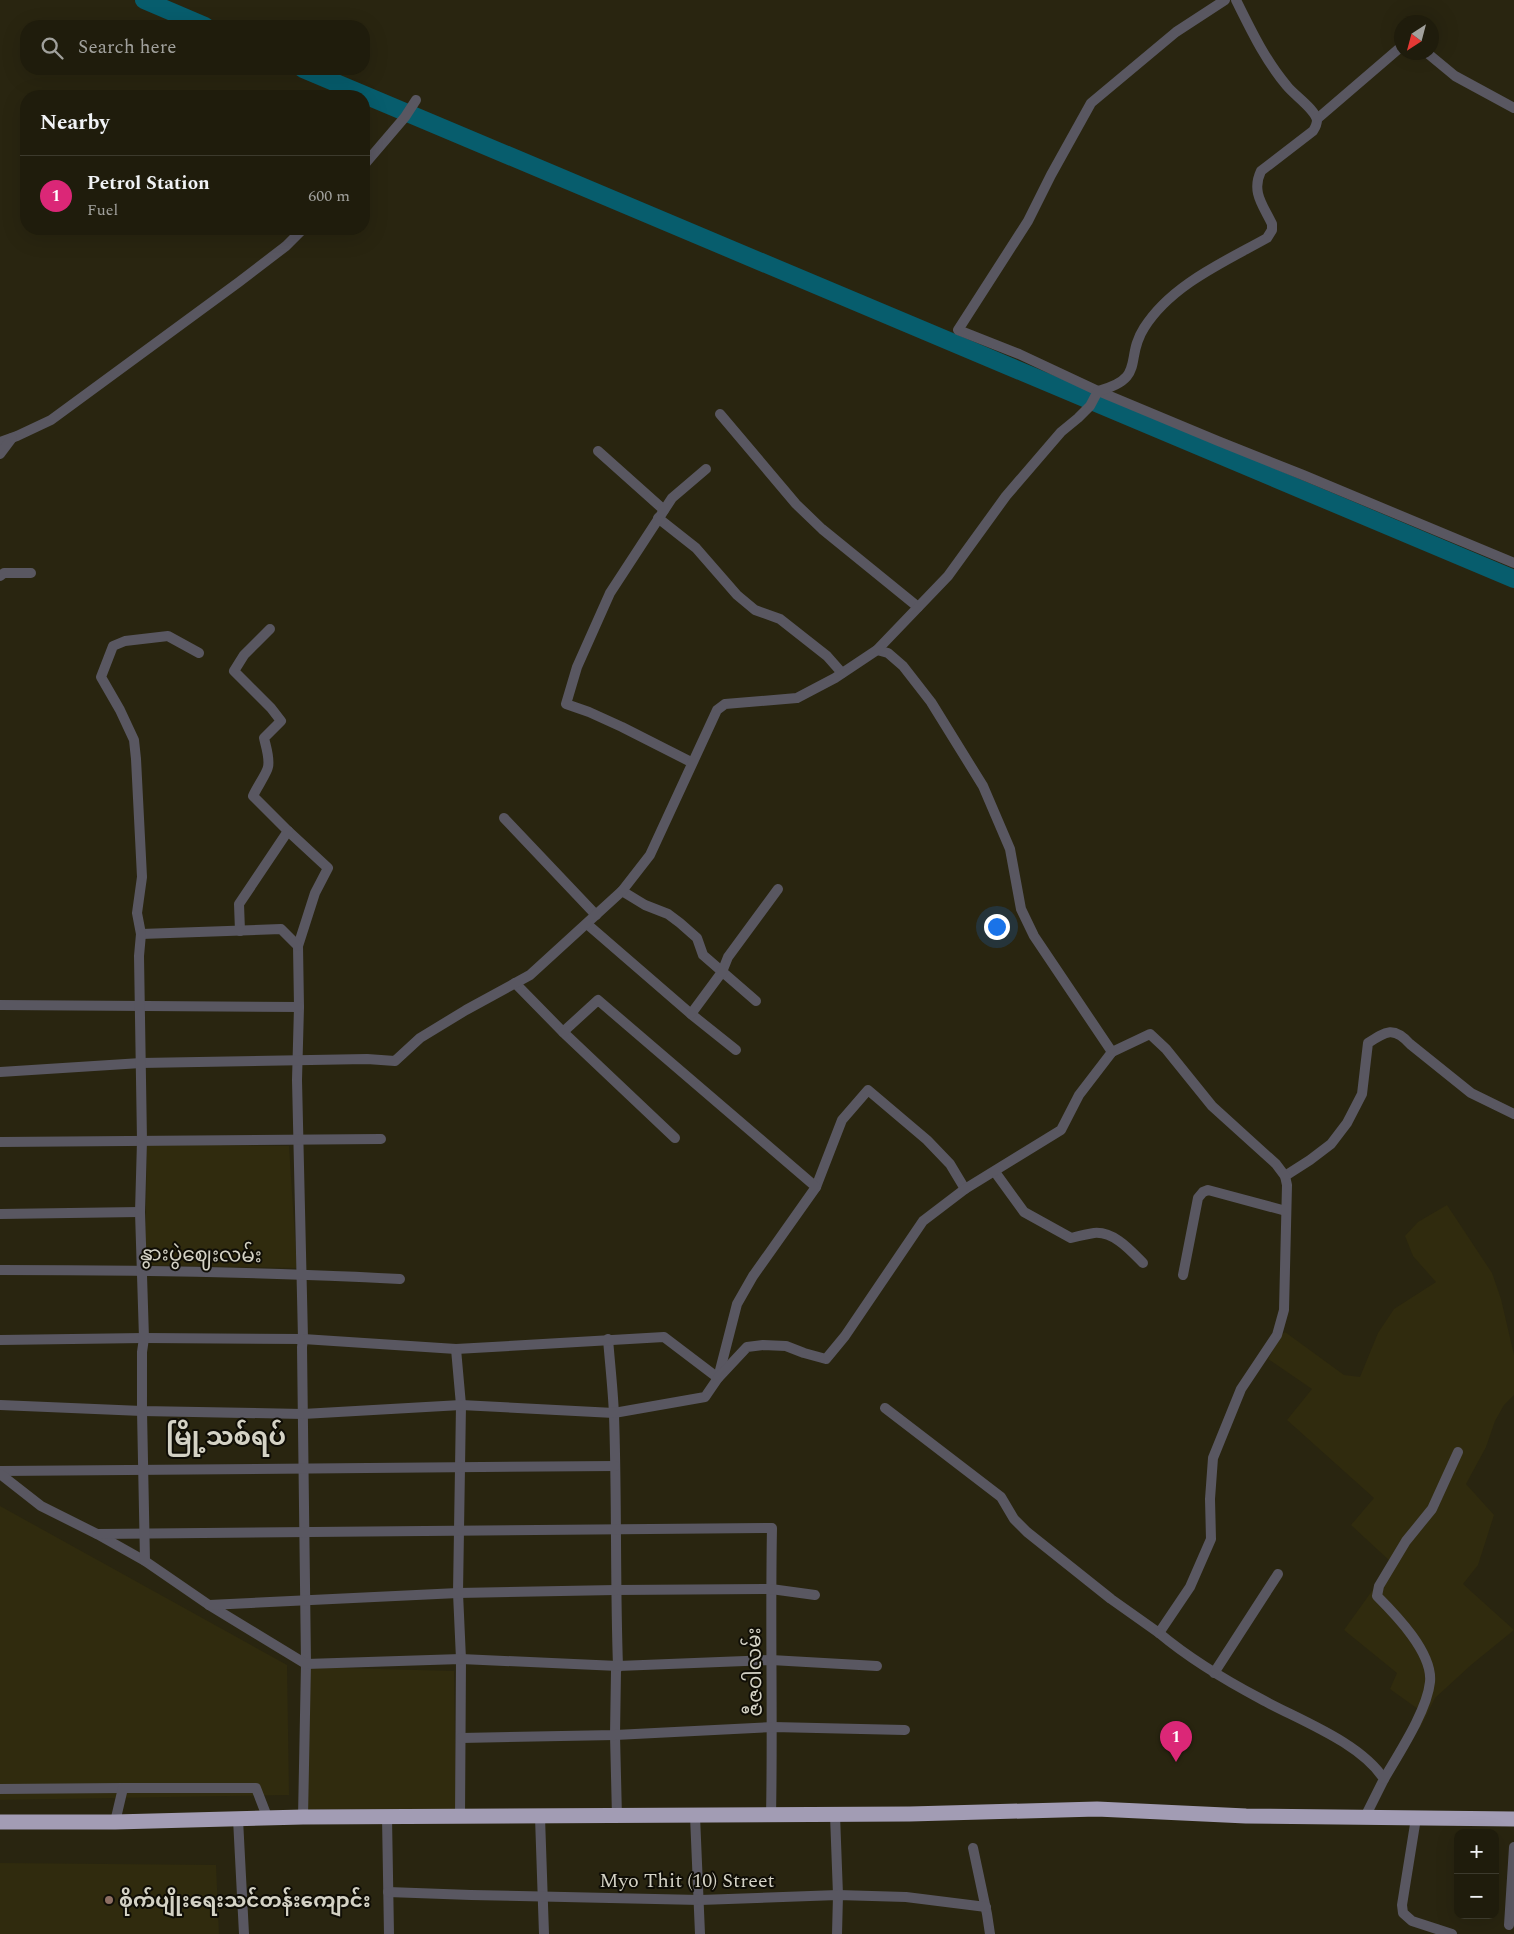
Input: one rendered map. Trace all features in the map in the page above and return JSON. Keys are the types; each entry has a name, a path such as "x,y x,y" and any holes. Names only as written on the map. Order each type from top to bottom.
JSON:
{"highway":[{"path":"0,1822 115,1822 303,1817 771,1816 1097,1810 1246,1816 1514,1819"}],"street":[{"path":"1225,0 1176,32 1091,103 1028,221 958,330 1019,354 1098,391 1514,563"},
{"path":"1236,0 1264,56 1287,87 1311,110 1317,119"},
{"path":"0,1072 141,1063 367,1059 395,1061 420,1038 466,1010 530,976 622,892 650,855 691,762 717,710 725,704 797,698 842,673 876,650 948,576 1006,496 1061,432 1090,406 1098,391 1119,384 1125,378 1132,369 1137,344 1144,328 1177,292 1218,265 1267,238 1272,230 1272,224 1256,189 1261,171 1313,131 1317,119 1394,53"},
{"path":"1436,60 1455,76 1514,108"},
{"path":"370,158 405,117 416,100"},
{"path":"0,442 51,420 239,282 286,246 297,235"},
{"path":"720,414 796,504 822,529 918,607"},
{"path":"0,454 12,438"},
{"path":"598,451 696,548 737,595 755,610 780,618 827,656 842,673"},
{"path":"691,762 622,727 566,704 577,667 610,592 672,498 706,469"},
{"path":"0,576 4,573 31,573"},
{"path":"270,629 244,655 234,671 271,708 281,721 264,738 269,763 268,769 253,796 328,868 315,893 308,921 298,946 300,1007 297,1080 304,1340 302,1347 303,1532 306,1664 303,1817"},
{"path":"145,1561 142,1411 142,1352 144,1338 140,1212 142,1141 139,956 141,934 137,913 142,877 138,788 134,740 120,710 101,677 113,646 125,641 168,636 199,653"},
{"path":"876,650 888,653 903,666 931,702 978,778 1010,849 1021,909 1034,936 1112,1052"},
{"path":"504,818 596,915"},
{"path":"240,931 239,904 288,831"},
{"path":"691,1014 722,972 728,956 778,889"},
{"path":"622,892 668,914 680,922 698,938 704,955 756,1001"},
{"path":"587,924 691,1014 736,1050"},
{"path":"141,934 281,930 298,946"},
{"path":"514,984 562,1032 675,1138"},
{"path":"562,1032 598,1000 816,1187"},
{"path":"0,1005 300,1007"},
{"path":"1285,1176 1331,1144 1347,1123 1362,1094 1368,1043 1391,1032 1401,1034 1410,1044 1471,1093 1514,1114"},
{"path":"0,1405 142,1411 303,1414 461,1405 614,1413 705,1397 718,1378 747,1347 763,1344 786,1346 826,1359 845,1336 923,1221 965,1189 1061,1130 1079,1095 1112,1052 1150,1034 1166,1049 1212,1106 1276,1164 1285,1176 1286,1211 1284,1310 1277,1335 1241,1389 1214,1458 1210,1500 1211,1539 1190,1587 1159,1633"},
{"path":"718,1378 737,1304 752,1276 816,1187 842,1120 868,1090 927,1140 950,1164 965,1189"},
{"path":"0,1142 381,1139"},
{"path":"995,1172 1024,1212 1071,1238 1096,1233 1107,1235 1125,1244 1144,1263"},
{"path":"1183,1274 1198,1198 1202,1192 1208,1190 1286,1211"},
{"path":"0,1214 140,1212"},
{"name":"နွားပွဲဈေးလမ်း","path":"0,1270 141,1270 302,1274 400,1279"},
{"path":"0,1340 144,1338 304,1340 456,1349 664,1337 718,1378"},
{"path":"608,1339 614,1413 615,1466 615,1590 618,1666 616,1671 615,1734 617,1817"},
{"path":"456,1349 461,1405 458,1593 461,1659 460,1817"},
{"path":"885,1408 1001,1497 1014,1519 1028,1532 1110,1598 1174,1646 1214,1673 1353,1749 1378,1769 1384,1778"},
{"path":"1365,1817 1427,1697 1430,1680 1428,1665 1420,1649 1395,1613 1377,1596 1379,1586 1406,1541 1432,1509 1458,1452"},
{"path":"0,1472 615,1466"},
{"path":"0,1472 41,1506 145,1561 208,1605 306,1664 461,1659 618,1666 771,1660 877,1666"},
{"name":"ဇီဇဝါလမ်း","path":"616,1530 772,1528 771,1660 773,1727 771,1816"},
{"path":"97,1534 616,1530"},
{"path":"1214,1673 1278,1574"},
{"path":"208,1605 458,1593 615,1590 771,1589 815,1595"},
{"path":"461,1738 773,1727 905,1730"},
{"path":"115,1822 123,1788"},
{"path":"0,1789 256,1788 268,1819"},
{"path":"835,1815 838,1895 837,1934"},
{"path":"695,1816 700,1934"},
{"path":"387,1817 389,1934"},
{"path":"540,1817 544,1934"},
{"path":"1416,1818 1402,1905 1403,1913 1412,1921 1452,1934"},
{"path":"238,1819 244,1934"},
{"path":"1509,1925 1514,1847"},
{"path":"973,1848 990,1934"},
{"name":"Myo Thit (10) Street","path":"388,1892 700,1900 838,1895 906,1897 986,1907"}],"shaded area":[{"path":"147,1144 289,1146 297,1268 145,1265"},
{"path":"1447,1205 1492,1273 1501,1299 1514,1355 1514,1395 1504,1405 1495,1421 1486,1447 1466,1484 1494,1515 1478,1565 1463,1584 1514,1630 1471,1665 1435,1698 1420,1728 1413,1727 1418,1709 1390,1689 1397,1673 1344,1630 1392,1563 1351,1525 1374,1498 1287,1420 1312,1389 1268,1359 1281,1335 1285,1332 1344,1375 1360,1377 1378,1333 1394,1309 1436,1282 1413,1256 1405,1236 1418,1222"},
{"path":"0,1506 287,1665 289,1795 0,1800"},
{"path":"308,1667 454,1671 456,1810 307,1809"},
{"name":"စိုက်ပျိုးရေးသင်တန်းကျောင်း","path":"0,1863 216,1865 219,1934 0,1934"}],"waterway":[{"path":"144,0 191,20"},
{"path":"317,75 353,90"},
{"path":"370,97 1514,579"}],"place":[{"name":"Petrol Station","path":"1176,1762"},
{"name":"စိုက်ပျိုးရေးသင်တန်းကျောင်း","path":"109,1900"}],"district":[{"name":"မြို့သစ်ရပ်","path":"226,1436"}]}
